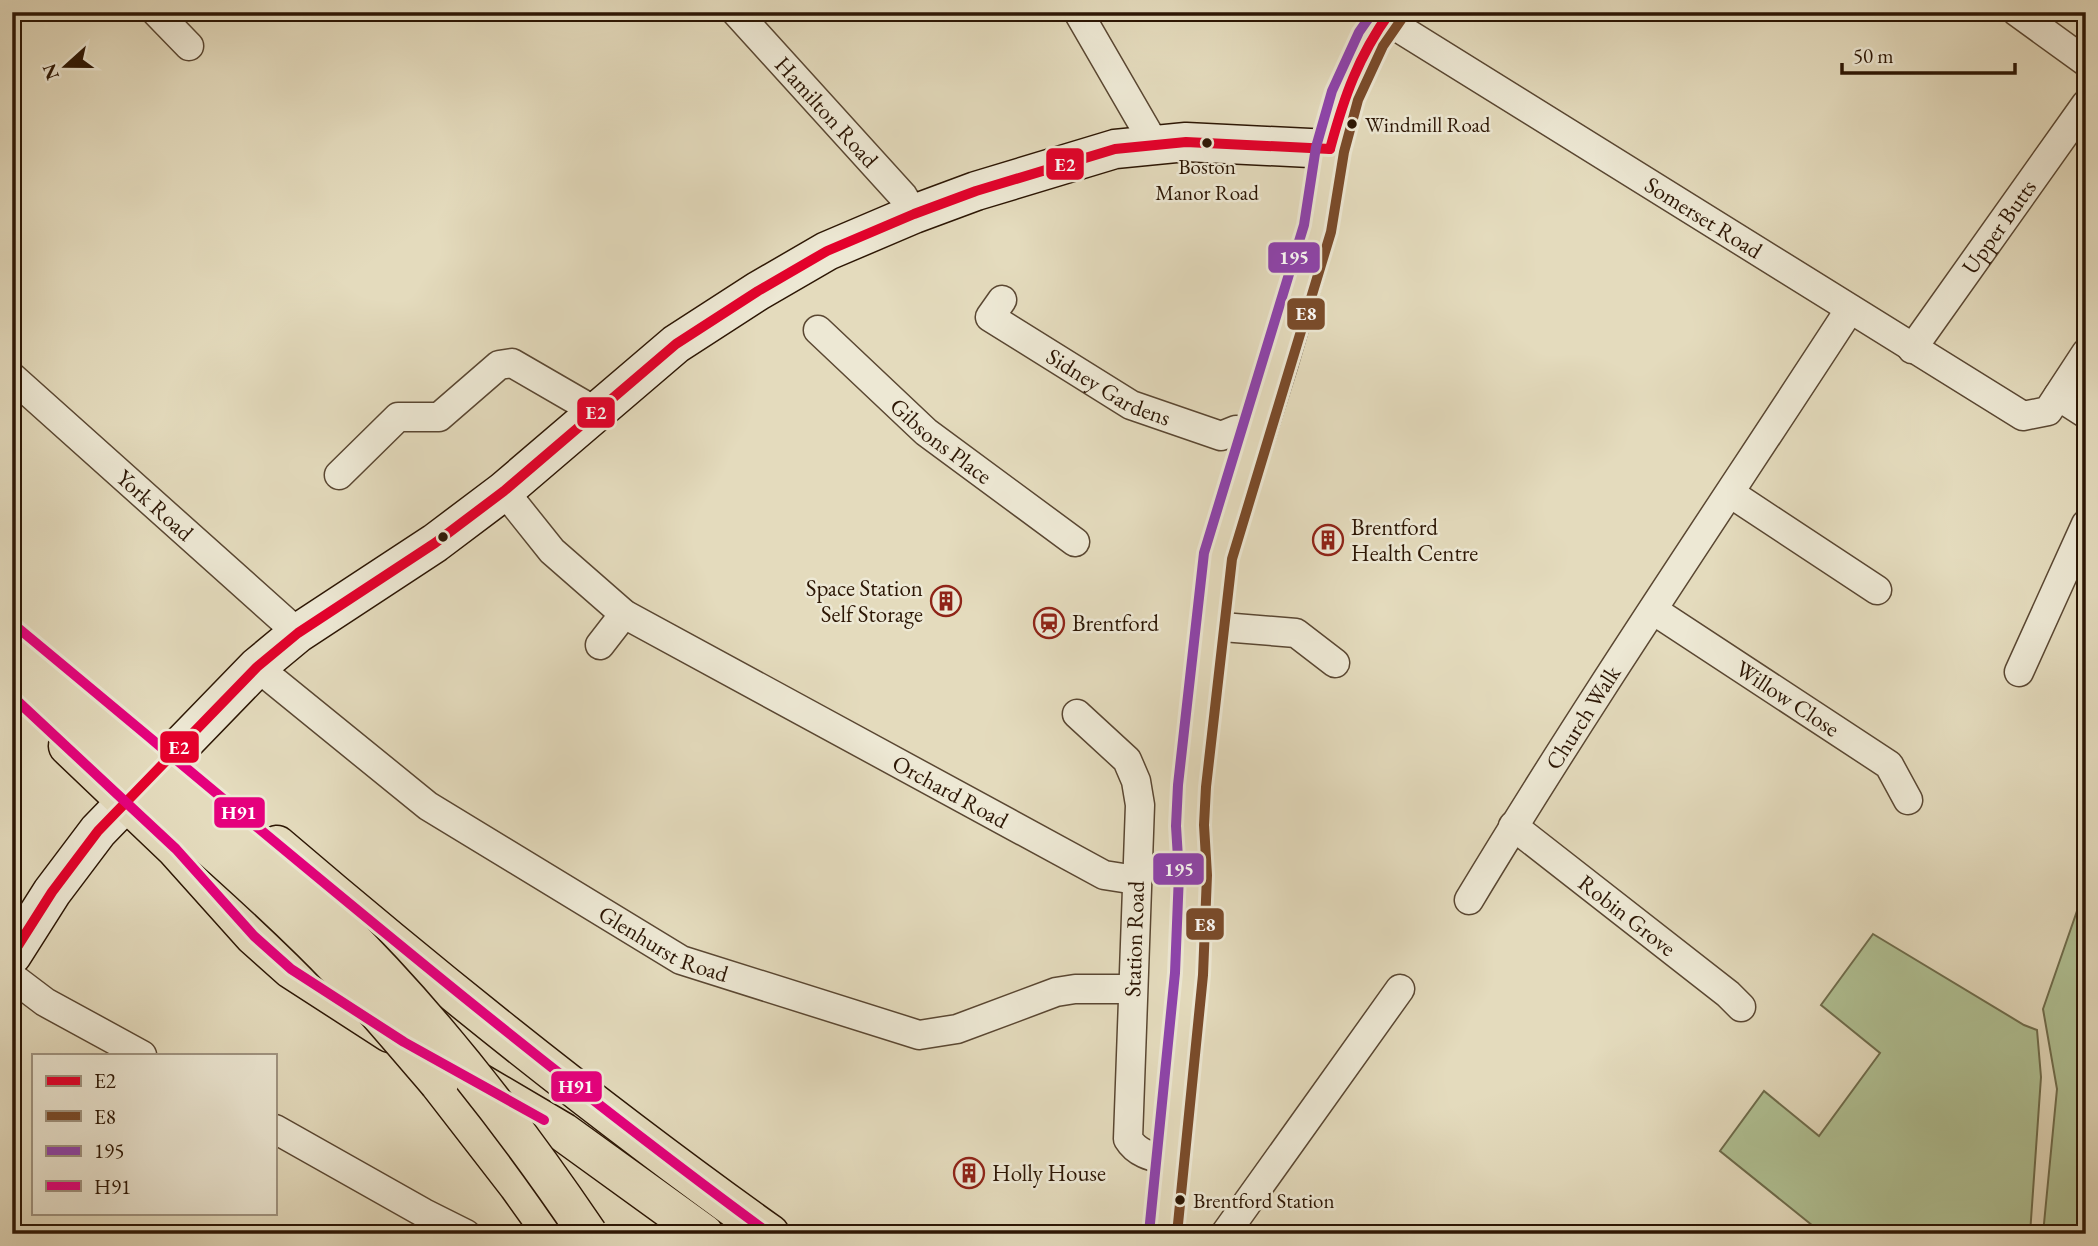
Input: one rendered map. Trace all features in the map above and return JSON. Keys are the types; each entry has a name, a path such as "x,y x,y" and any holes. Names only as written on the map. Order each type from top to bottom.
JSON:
{"main road":[{"path":"1163,1234 1189,974 1193,874 1190,825 1192,786 1218,556 1318,228 1329,149 1345,95 1371,40 1388,16"},
{"path":"13,954 52,892 98,831 257,667 298,633 435,543 504,491 676,344 748,298 827,251 914,214 976,191 1115,149 1224,143 1329,149"},
{"path":"12,623 360,916 542,1063 770,1234"},
{"path":"12,641 238,831 333,920 410,1002 484,1092 538,1162 588,1234"},
{"path":"12,678 217,852 313,942 439,1083 519,1185 552,1234"},
{"path":"12,696 176,849 254,936 290,969 404,1042 496,1091 564,1132 704,1234"}],"street":[{"path":"156,12 189,46"},
{"name":"Hamilton Road","path":"736,12 903,196 914,214"},
{"path":"1078,12 1155,145"},
{"path":"2017,12 2086,62"},
{"name":"Somerset Road","path":"1388,16 1912,349 2024,416 2048,411 2058,396"},
{"name":"Upper Butts","path":"1912,349 2086,104"},
{"name":"Sidney Gardens","path":"1002,300 990,317 1131,405 1221,436 1236,430 1255,435"},
{"path":"1850,309 1730,494 1877,590"},
{"name":"Gibsons Place","path":"818,330 926,432 1075,542"},
{"path":"2086,353 2058,396 2086,414"},
{"path":"339,475 398,417 439,417 499,365 512,363 595,411"},
{"name":"York Road","path":"12,377 298,633"},
{"name":"Orchard Road","path":"504,491 552,551 624,614 1104,875 1136,880"},
{"name":"Church Walk","path":"1469,900 1513,826 1730,494"},
{"path":"2019,671 2086,524"},
{"name":"Willow Close","path":"1653,610 1889,765 1908,800"},
{"path":"600,645 624,614"},
{"path":"1210,626 1296,633 1335,663"},
{"name":"Glenhurst Road","path":"257,667 428,806 681,960 919,1035 957,1030 1056,992 1075,989 1132,989"},
{"name":"Station Road","path":"1077,714 1127,760 1136,781 1140,805 1128,1139 1133,1147 1145,1154 1169,1161"},
{"name":"Robin Grove","path":"1513,826 1741,1007"},
{"path":"12,977 45,1002 140,1054"},
{"path":"1224,1234 1401,989"},
{"path":"276,1130 466,1234"}],"green space":[{"path":"2086,885 2086,1234 2043,1234 2057,1089 2043,1009"},
{"path":"1873,934 2024,1025 2037,1030 2041,1077 2030,1234 1823,1234 1720,1151 1764,1091 1819,1136 1880,1053 1821,1005"}],"transit line":[{"name":"195","path":"1149,1233 1175,973 1179,874 1176,826 1178,785 1204,553 1304,225 1316,147 1332,91 1359,32 1373,12"},
{"name":"E2","path":"1330,149 1353,78 1369,45 1390,12"},
{"name":"E8","path":"1177,1234 1203,975 1207,875 1204,825 1206,787 1232,559 1331,232 1344,152 1358,100 1383,46 1401,20"},
{"name":"E2","path":"12,955 52,892 98,831 257,667 298,633 435,543 504,491 676,344 758,291 827,251 914,214 976,191 1115,149 1186,142 1330,149"},
{"name":"H91","path":"12,623 481,1011 576,1087 770,1234"},
{"name":"H91","path":"12,696 176,849 254,936 291,969 404,1042 544,1120"}],"place":[{"name":"Windmill Road","path":"1352,124"},
{"name":"Boston Manor Road","path":"1207,143"},
{"name":"Brentford Health Centre","path":"1328,540"},
{"name":"Space Station Self Storage","path":"946,601"},
{"name":"Brentford","path":"1049,623"},
{"name":"Holly House","path":"969,1173"},
{"name":"Brentford Station","path":"1180,1200"}]}
